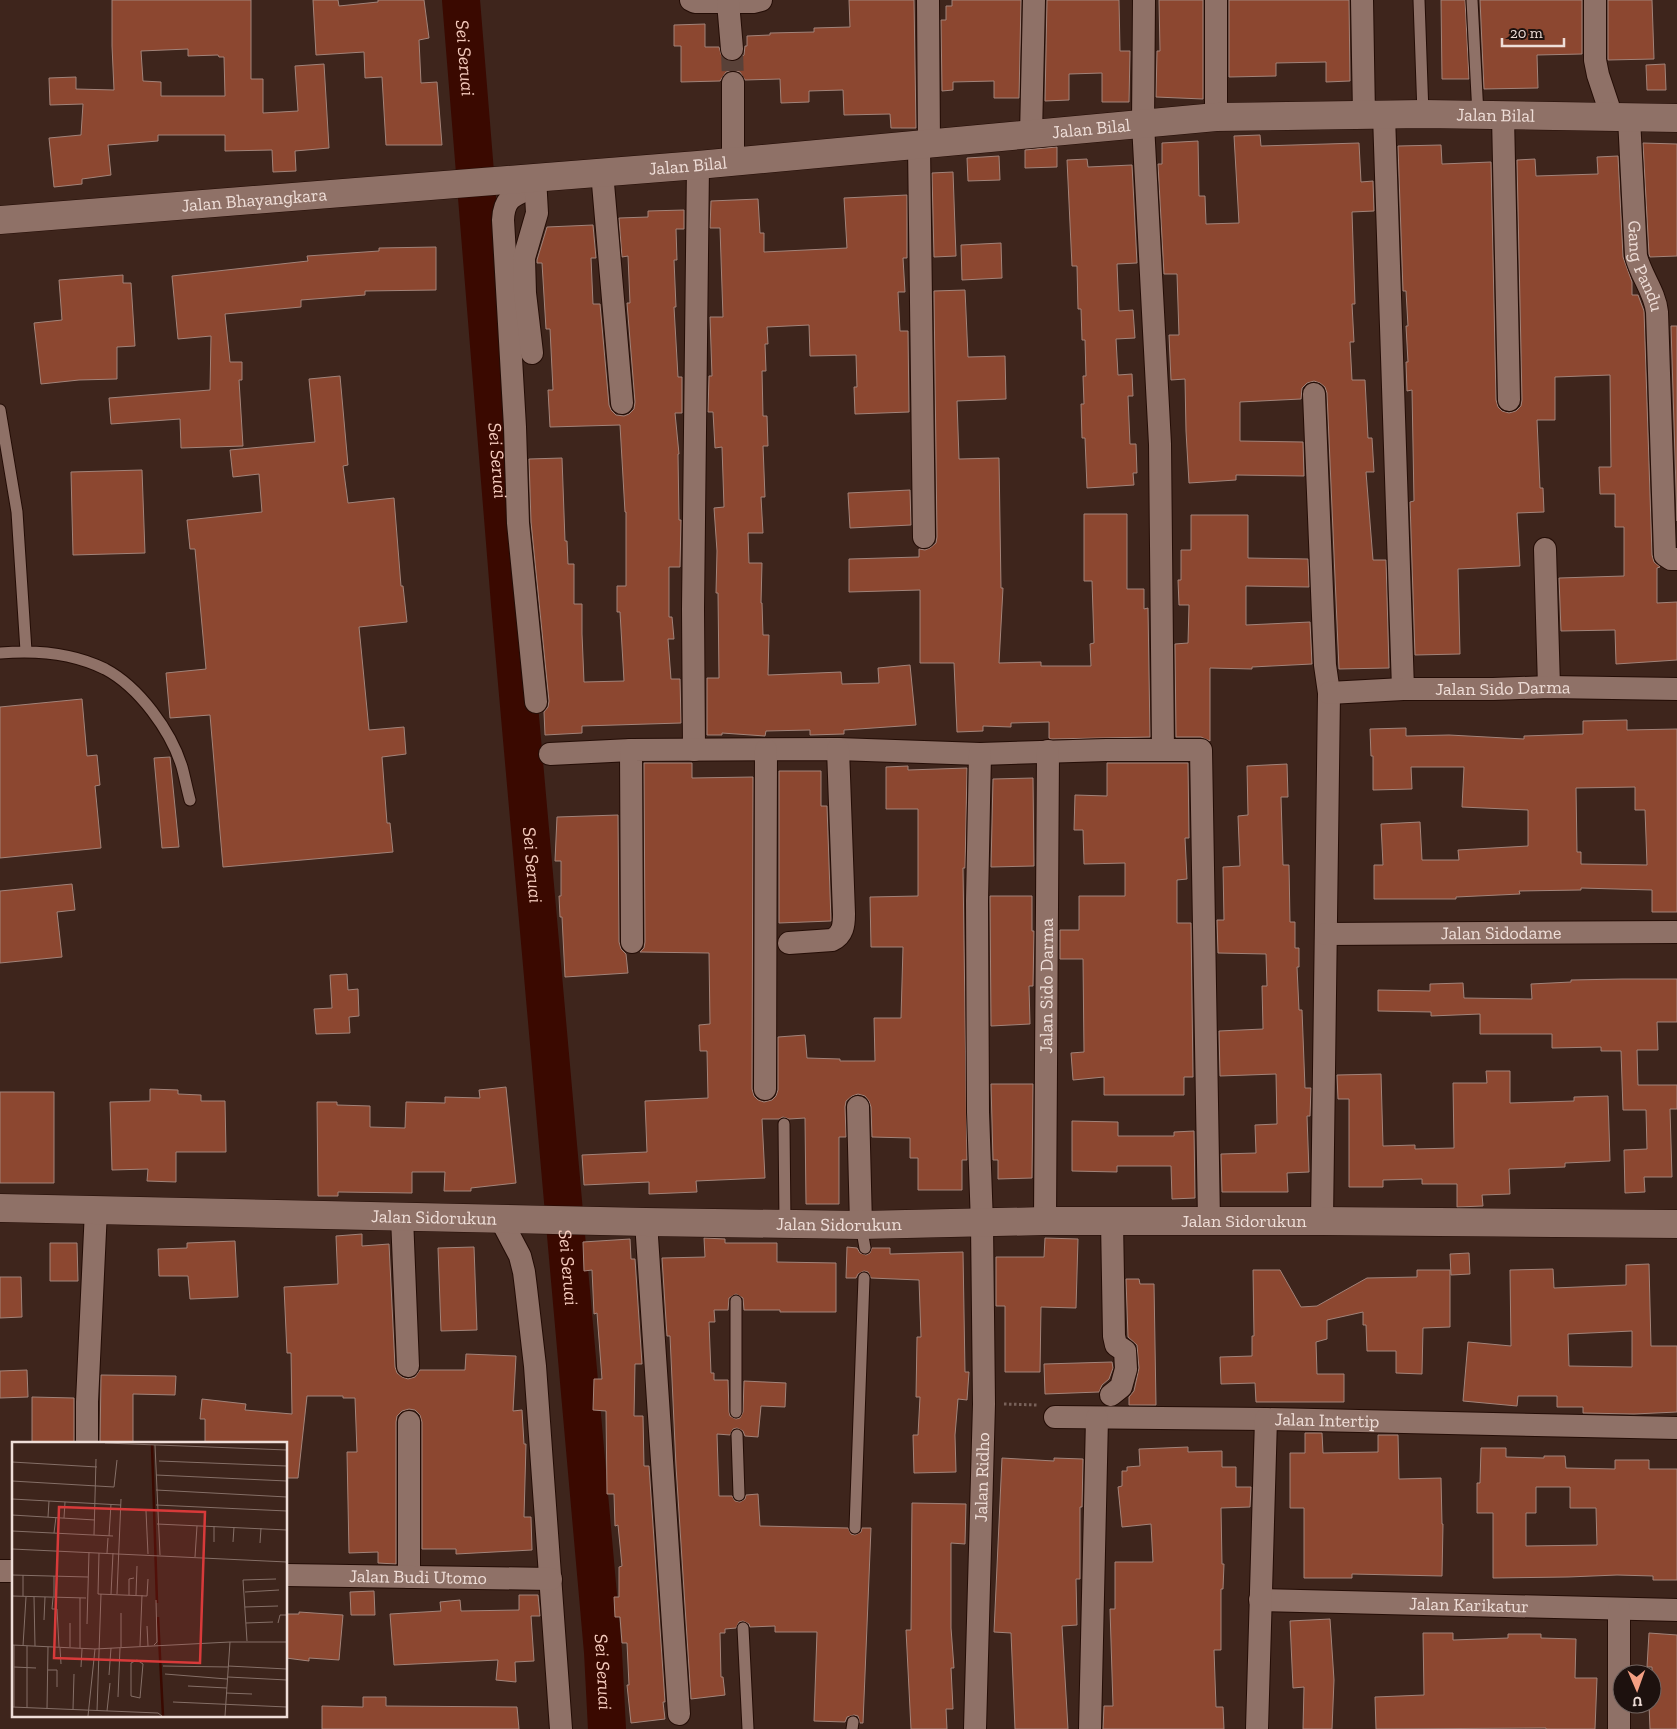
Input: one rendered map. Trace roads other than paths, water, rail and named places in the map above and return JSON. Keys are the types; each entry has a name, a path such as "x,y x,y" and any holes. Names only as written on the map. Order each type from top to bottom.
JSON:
{"street":[{"path":"691,0 695,2 761,0"},
{"path":"924,537 924,144 928,0"},
{"path":"1031,135 1034,0"},
{"path":"1144,0 1143,124 1160,444 1163,750"},
{"path":"1216,0 1216,118"},
{"path":"1362,0 1374,115 1403,689"},
{"name":"Gang Pandu","path":"1595,0 1595,60 1598,75 1621,118 1636,256 1641,271 1654,295 1658,312 1664,555 1671,559 1677,559"},
{"path":"728,2 732,49"},
{"path":"733,83 733,162"},
{"name":"Jalan Bilal","path":"507,179 535,182 602,172 733,162 1216,118 1423,114 1677,118"},
{"path":"1491,116 1509,400"},
{"path":"694,750 693,609 698,165"},
{"path":"602,172 622,403"},
{"name":"Jalan Bhayangkara","path":"0,220 507,179"},
{"path":"532,353 525,293 524,258 537,213 535,182 510,198 504,210 503,220 515,427 518,523 536,702"},
{"path":"1314,394 1325,665 1329,693 1322,1221"},
{"path":"1545,549 1549,687"},
{"name":"Jalan Sido Darma","path":"1329,693 1403,689 1549,687 1677,690"},
{"path":"550,754 632,750 838,749 980,754 1048,751 1200,750 1208,1221"},
{"path":"789,943 832,940 838,937 843,928 838,749"},
{"path":"632,750 632,942"},
{"path":"765,1089 766,750"},
{"name":"Jalan Sido Darma","path":"1045,1221 1048,751"},
{"name":"Jalan Ridho","path":"975,1729 984,1404 982,1224 978,1112 977,901 980,754"},
{"name":"Jalan Sidodame","path":"1326,934 1677,932"},
{"path":"858,1107 863,1236"},
{"name":"Jalan Sidorukun","path":"0,1208 646,1222 785,1223 863,1236 982,1224 1045,1221 1677,1224"},
{"path":"87,1442 87,1402 96,1210"},
{"path":"402,1217 408,1366"},
{"path":"507,1218 524,1272 535,1366 561,1729"},
{"path":"1111,1395 1121,1387 1126,1369 1125,1350 1114,1342 1112,1221"},
{"path":"646,1222 679,1714"},
{"name":"Jalan Intertip","path":"1055,1417 1266,1419 1677,1428"},
{"path":"1090,1729 1097,1418"},
{"path":"1257,1729 1266,1419"},
{"path":"409,1422 410,1577"},
{"name":"Jalan Budi Utomo","path":"288,1575 551,1579"},
{"name":"Jalan Karikatur","path":"1260,1600 1677,1610"},
{"path":"1618,1609 1619,1729"}],"lane":[{"path":"1419,0 1423,114"},
{"path":"1472,0 1491,116"},
{"path":"0,410 17,512 26,651"},
{"path":"0,653 26,651 73,658 106,670 130,688 152,710 170,738 182,766 190,800"},
{"path":"784,1124 785,1223"},
{"path":"855,1528 864,1278"},
{"path":"736,1301 736,1412"},
{"path":"737,1435 738,1495"},
{"path":"744,1628 748,1729"}],"waterway":[{"name":"Sei Seruai","path":"461,0 510,604 603,1652 607,1729"}],"tunnel":[{"path":"732,49 733,83"}]}
